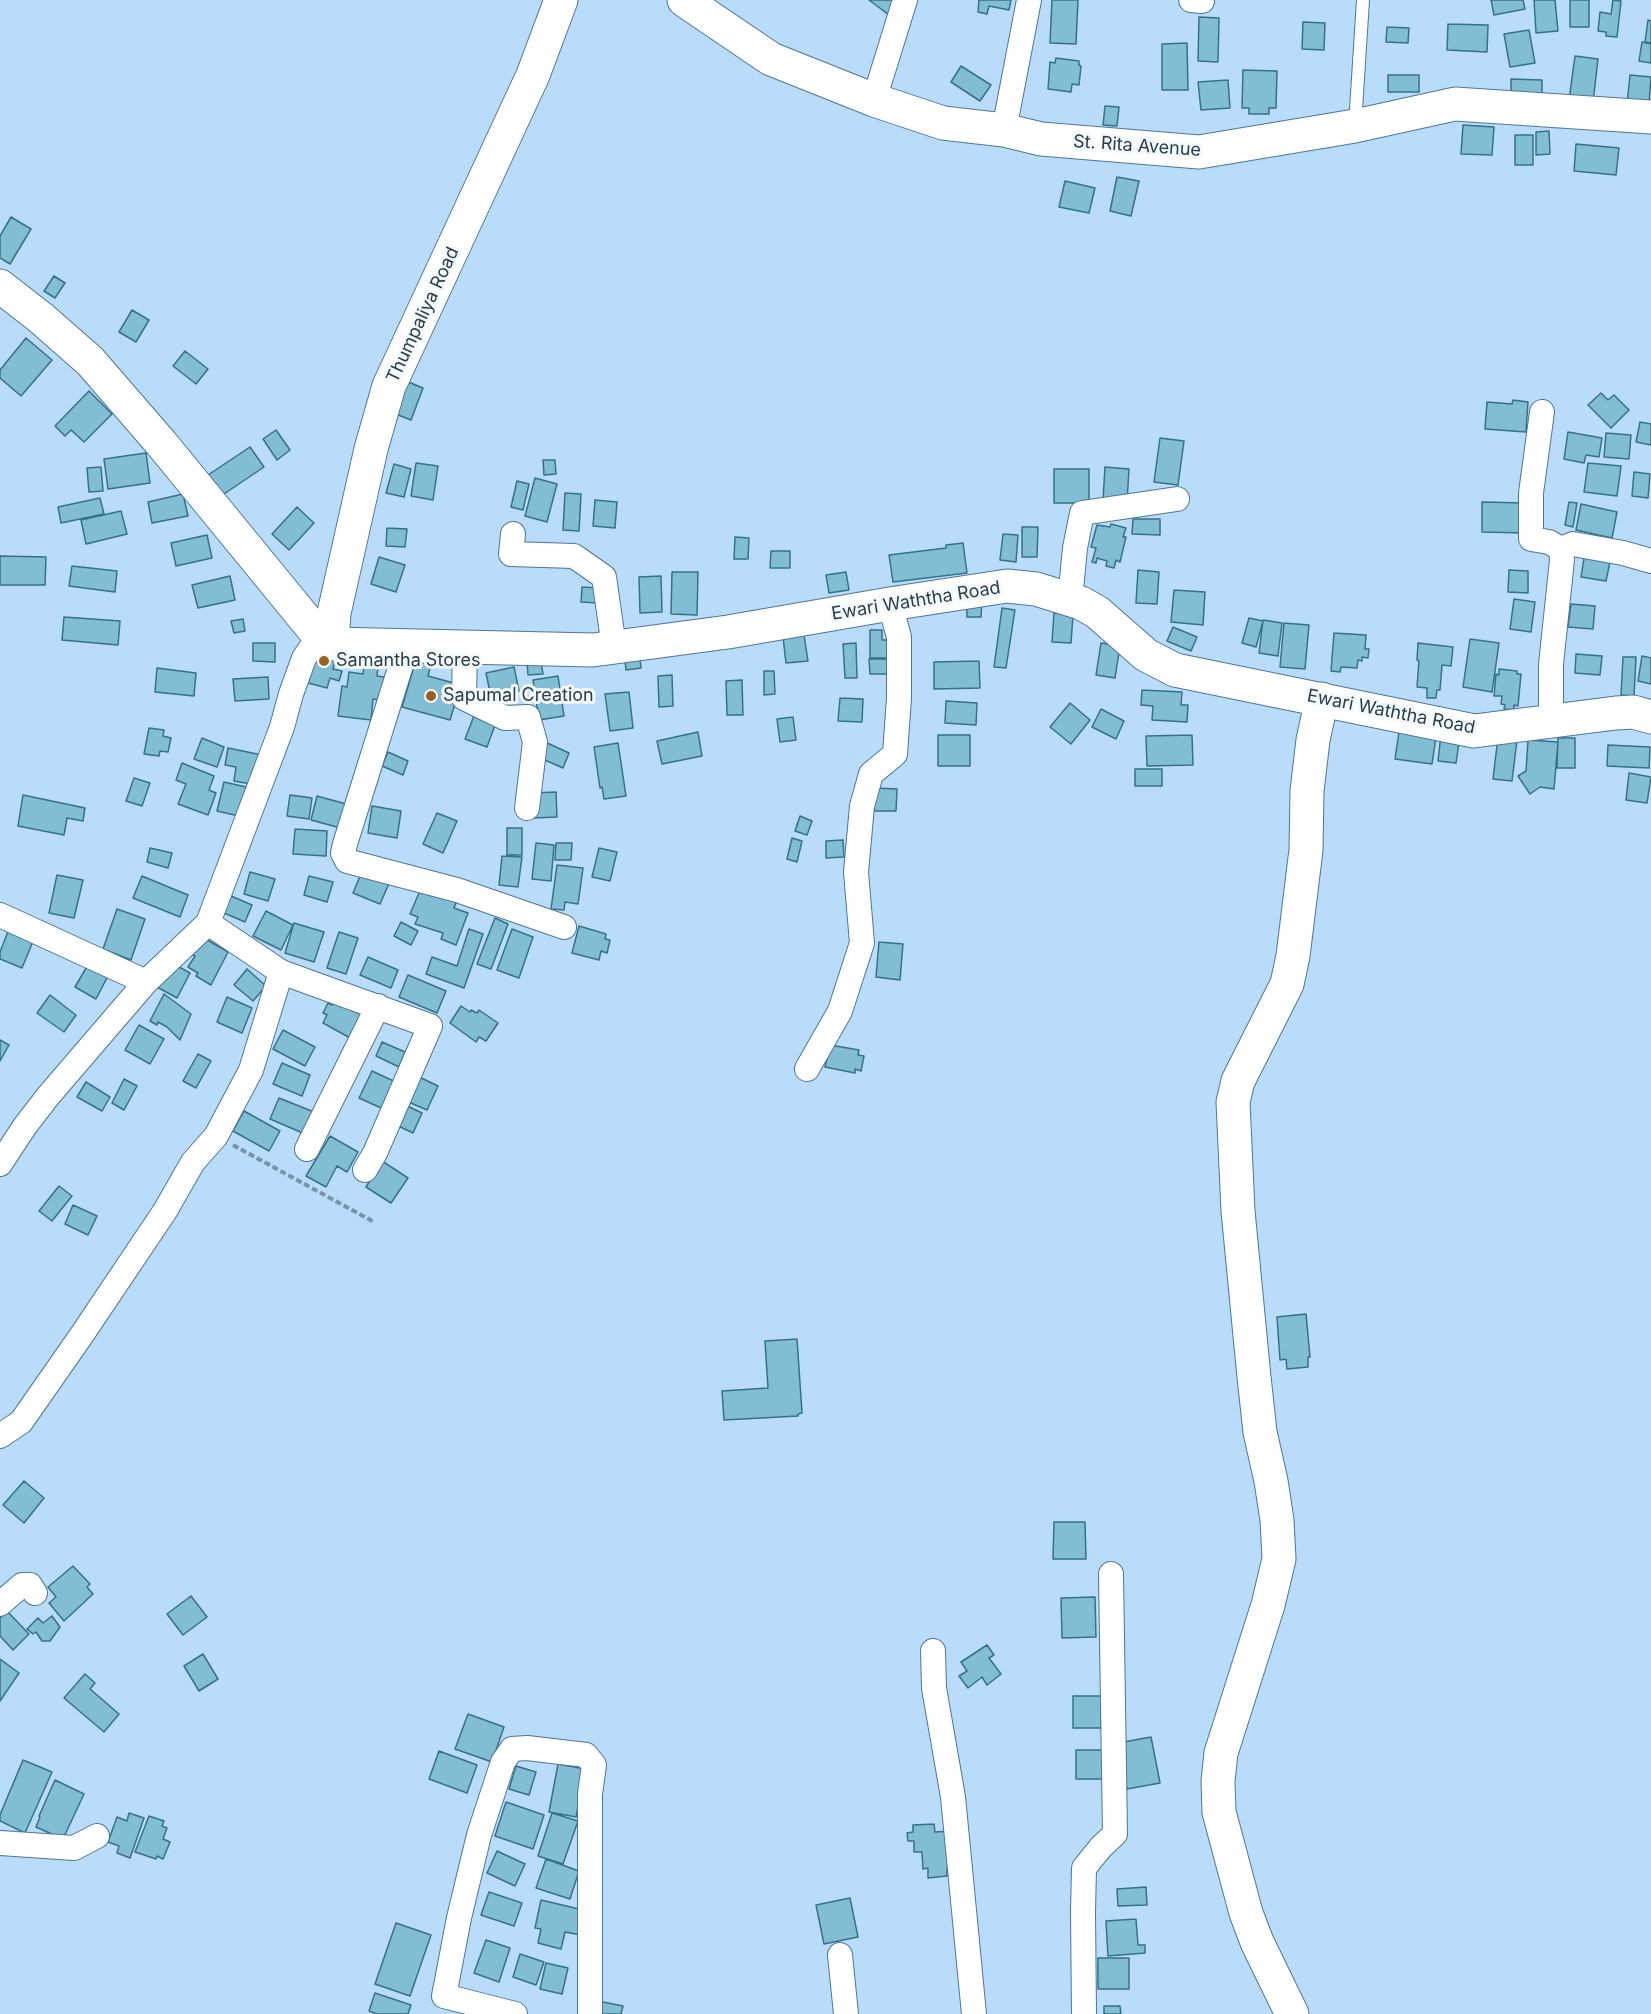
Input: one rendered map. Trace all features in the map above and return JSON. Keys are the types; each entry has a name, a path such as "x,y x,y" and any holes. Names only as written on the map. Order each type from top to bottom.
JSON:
{"street":[{"name":"Thumpaliya Road","path":"326,640 370,449 389,386 533,75 561,0"},
{"path":"874,100 905,0"},
{"path":"1004,130 1029,0"},
{"name":"St. Rita Avenue","path":"700,5 771,59 874,100 943,123 1004,130 1041,139 1199,152 1355,126 1455,104 1651,117"},
{"path":"0,286 90,361 326,640 304,658 282,727 208,923 146,982 49,1095 0,1164"},
{"path":"1542,412 1532,493 1531,539 1549,542 1561,549"},
{"path":"1070,600 1075,548 1083,513 1178,499"},
{"path":"513,534 511,554 574,556 604,577 614,647"},
{"path":"1561,549 1573,544 1651,558"},
{"path":"1551,720 1551,664 1562,560 1561,549"},
{"name":"Ewari Waththa Road","path":"326,640 407,646 593,650 728,632 1007,586 1036,589 1081,603 1097,612 1146,655 1175,670 1474,731 1633,712 1651,717"},
{"path":"807,1069 840,1011 862,943 855,872 862,806 871,774 895,754 899,698 899,637 890,604"},
{"path":"407,646 345,844 344,853 347,861 457,890 564,927"},
{"path":"465,647 464,699 505,718 528,717 535,742 527,808"},
{"path":"1292,2014 1257,1942 1246,1913 1219,1812 1218,1781 1221,1754 1268,1605 1279,1559 1277,1520 1260,1432 1254,1377 1238,1211 1233,1102 1238,1082 1287,984 1293,956 1306,850 1307,791 1313,740 1322,699"},
{"path":"0,915 146,982"},
{"path":"208,923 281,972 430,1026 375,1153 365,1170"},
{"path":"0,1436 21,1422 165,1211 193,1162 216,1136 251,1070 281,972"},
{"path":"307,1149 378,1006"},
{"path":"1084,2014 1084,1868 1115,1834 1111,1574"},
{"path":"0,1604 22,1585 30,1585 35,1593"},
{"path":"933,1651 934,1688 953,1797 974,2014"},
{"path":"515,2014 444,1996 474,1856 503,1762 512,1749 527,1748 586,1755 594,1765 590,1794 590,2014"},
{"path":"0,1844 74,1848 97,1836"},
{"path":"840,1955 846,2014"}],"lane":[{"path":"1355,126 1363,0"}],"path":[{"path":"216,1136 374,1222"}],"building":[{"path":"869,0 900,0 889,15"},
{"path":"979,0 1011,0 1009,10 989,6 987,14 978,12"},
{"path":"1052,0 1078,0 1076,44 1050,43"},
{"path":"1491,0 1523,0 1525,9 1494,15"},
{"path":"1534,0 1555,0 1558,31 1536,33"},
{"path":"1570,0 1589,0 1589,27 1570,27"},
{"path":"1613,0 1621,1 1617,37 1606,36 1606,32 1598,31 1600,12 1611,14"},
{"path":"1199,17 1219,18 1218,62 1198,61"},
{"path":"1648,20 1651,21 1651,43 1645,42"},
{"path":"1303,22 1325,23 1324,50 1302,49"},
{"path":"1448,24 1488,25 1487,52 1447,50"},
{"path":"1387,27 1409,28 1408,43 1386,42"},
{"path":"1529,30 1535,63 1510,67 1504,34"},
{"path":"1642,42 1651,44 1651,63 1639,61"},
{"path":"1187,43 1188,90 1162,90 1162,44"},
{"path":"1575,56 1598,59 1592,111 1568,108"},
{"path":"1056,58 1079,61 1081,66 1079,85 1072,84 1071,92 1048,89 1050,62 1055,63"},
{"path":"961,66 991,85 980,101 951,82"},
{"path":"1243,70 1277,71 1276,108 1269,108 1269,114 1249,114 1249,108 1242,108"},
{"path":"1388,75 1419,75 1419,92 1388,92"},
{"path":"1630,75 1651,77 1648,116 1626,114"},
{"path":"1511,79 1542,80 1542,100 1511,99"},
{"path":"1228,80 1230,108 1201,110 1198,82"},
{"path":"1105,106 1119,107 1117,126 1103,125"},
{"path":"1463,125 1494,127 1492,155 1461,154"},
{"path":"1549,131 1550,154 1536,155 1536,132"},
{"path":"1515,135 1533,135 1533,165 1515,165"},
{"path":"1576,144 1619,148 1616,175 1574,171"},
{"path":"1117,177 1139,181 1131,216 1110,211"},
{"path":"1065,181 1095,188 1089,213 1059,207"},
{"path":"11,217 31,229 10,264 0,258 0,236"},
{"path":"54,276 65,283 55,298 44,291"},
{"path":"132,310 149,320 136,342 119,332"},
{"path":"26,338 52,360 21,396 0,378 0,370"},
{"path":"185,351 208,369 196,384 173,366"},
{"path":"401,379 423,388 411,420 388,411"},
{"path":"89,391 112,414 84,442 71,430 65,436 55,426"},
{"path":"1601,393 1608,400 1614,395 1629,410 1611,428 1588,405"},
{"path":"1513,400 1528,402 1526,432 1485,429 1487,402 1512,404"},
{"path":"1640,422 1651,424 1651,445 1636,442"},
{"path":"276,430 290,450 277,460 263,439"},
{"path":"1568,432 1602,438 1599,457 1586,455 1584,463 1564,459"},
{"path":"1606,433 1631,435 1629,459 1604,457"},
{"path":"1160,438 1184,441 1178,485 1154,482"},
{"path":"250,447 264,467 221,496 208,475"},
{"path":"146,453 150,483 108,489 104,459"},
{"path":"543,460 555,460 556,474 544,475"},
{"path":"416,463 438,466 433,500 411,496"},
{"path":"1588,463 1621,466 1617,496 1584,492"},
{"path":"394,464 411,469 404,497 386,493"},
{"path":"101,467 103,491 89,492 87,468"},
{"path":"1105,467 1129,469 1127,502 1103,500"},
{"path":"1054,469 1089,469 1089,503 1054,503"},
{"path":"1634,472 1650,474 1648,498 1632,496"},
{"path":"535,478 557,484 547,522 525,516"},
{"path":"517,481 529,484 523,510 511,507"},
{"path":"565,493 581,494 579,531 563,530"},
{"path":"183,494 188,516 152,523 148,502"},
{"path":"100,498 104,514 61,523 58,507"},
{"path":"595,500 617,502 615,528 593,526"},
{"path":"1482,502 1525,503 1524,533 1482,532"},
{"path":"1569,502 1577,503 1573,527 1565,525"},
{"path":"1581,504 1617,512 1612,538 1576,530"},
{"path":"297,507 314,523 289,550 272,534"},
{"path":"121,511 127,534 86,544 81,520"},
{"path":"1133,519 1160,519 1160,535 1132,534"},
{"path":"1111,524 1126,528 1120,562 1116,560 1114,568 1106,566 1107,561 1097,558 1096,563 1092,562 1096,548 1091,547 1097,525 1110,527"},
{"path":"1022,527 1038,527 1037,557 1022,557"},
{"path":"387,528 407,529 405,547 386,546"},
{"path":"1003,534 1018,535 1016,562 1000,560"},
{"path":"207,535 212,558 176,566 171,543"},
{"path":"735,537 749,538 748,559 734,559"},
{"path":"963,543 967,573 893,582 889,555 946,548 946,545"},
{"path":"771,551 790,551 790,568 770,568"},
{"path":"1585,552 1611,557 1606,581 1581,577"},
{"path":"0,556 46,557 45,585 0,585"},
{"path":"379,557 405,565 396,592 371,584"},
{"path":"72,566 117,571 115,592 69,586"},
{"path":"1138,570 1159,572 1157,604 1136,603"},
{"path":"1509,570 1528,571 1528,593 1508,592"},
{"path":"672,572 698,572 697,615 671,614"},
{"path":"846,572 849,590 829,593 826,575"},
{"path":"230,576 235,600 198,608 192,585"},
{"path":"661,576 662,612 640,613 639,577"},
{"path":"582,587 599,588 598,603 581,602"},
{"path":"1174,590 1205,592 1203,625 1171,622"},
{"path":"967,599 982,600 981,617 967,617"},
{"path":"1514,599 1535,602 1531,632 1510,629"},
{"path":"1571,604 1595,606 1593,629 1568,627"},
{"path":"1002,608 1015,610 1006,668 994,667"},
{"path":"1054,613 1073,615 1071,643 1052,642"},
{"path":"64,617 120,621 118,645 62,640"},
{"path":"1249,618 1263,621 1256,647 1242,643"},
{"path":"243,619 245,631 234,633 231,621"},
{"path":"1263,620 1282,623 1278,656 1259,653"},
{"path":"1284,623 1309,625 1305,669 1280,667"},
{"path":"1173,627 1197,637 1191,651 1167,641"},
{"path":"870,630 882,630 882,640 893,640 893,658 870,658"},
{"path":"1334,633 1366,635 1365,649 1369,649 1368,658 1362,657 1362,661 1358,660 1357,668 1341,667 1340,672 1331,671"},
{"path":"804,635 808,661 786,663 783,637"},
{"path":"1470,639 1499,643 1492,692 1463,687"},
{"path":"253,643 275,643 275,662 253,661"},
{"path":"856,643 857,678 845,678 843,644"},
{"path":"1101,643 1120,646 1115,678 1096,675"},
{"path":"1418,643 1453,647 1451,666 1442,665 1440,690 1437,690 1436,698 1427,698 1427,688 1417,687"},
{"name":"Samantha Stores","path":"318,647 337,653 333,669 342,671 339,681 330,678 327,688 308,683"},
{"path":"639,651 641,668 626,670 624,653"},
{"path":"1576,654 1602,656 1600,675 1575,673"},
{"name":"Sapumal Creation","path":"417,656 432,660 428,676 461,685 450,720 402,707"},
{"path":"1642,656 1651,658 1651,684 1638,681"},
{"path":"1623,657 1636,657 1634,696 1621,695"},
{"path":"869,659 893,659 893,674 870,674"},
{"path":"979,661 980,688 934,689 934,662"},
{"path":"541,662 543,674 528,675 527,663"},
{"path":"364,665 378,667 377,676 390,678 387,701 373,699 371,720 338,716 342,686 347,687 349,672 363,674"},
{"path":"514,667 519,691 491,697 486,673"},
{"path":"157,668 196,673 194,696 155,692"},
{"path":"1499,669 1517,671 1517,674 1521,674 1518,706 1514,705 1514,710 1504,709 1505,705 1501,704 1502,696 1494,696 1496,674 1499,675"},
{"path":"764,671 774,671 775,694 764,695"},
{"path":"672,675 673,706 659,707 658,676"},
{"path":"558,676 564,716 539,720 533,680"},
{"path":"268,677 269,699 235,701 233,679"},
{"path":"742,680 743,715 727,715 726,681"},
{"path":"1142,690 1182,692 1181,705 1188,705 1187,722 1152,720 1153,706 1141,705"},
{"path":"629,692 633,728 610,731 605,694"},
{"path":"840,698 863,699 862,722 838,721"},
{"path":"946,701 977,703 976,725 945,723"},
{"path":"1070,703 1090,720 1071,744 1050,727"},
{"path":"477,708 498,717 487,747 465,739"},
{"path":"1101,709 1124,721 1116,739 1092,727"},
{"path":"793,717 796,740 780,742 777,719"},
{"path":"149,728 164,730 163,736 171,738 168,752 160,751 159,756 144,754"},
{"path":"698,732 702,756 662,764 657,741"},
{"path":"1399,732 1436,737 1432,764 1395,759"},
{"path":"1441,734 1460,736 1456,763 1438,761"},
{"path":"938,735 970,735 970,766 938,766"},
{"path":"1192,735 1193,765 1147,766 1146,736"},
{"path":"1498,737 1517,740 1512,781 1493,779"},
{"path":"202,738 224,747 217,767 194,759"},
{"path":"1558,738 1575,738 1575,768 1557,768"},
{"path":"1528,740 1558,742 1554,789 1540,787 1530,794 1518,776 1526,771"},
{"path":"545,742 569,753 563,768 538,757"},
{"path":"618,743 626,796 604,799 602,787 600,788 594,747"},
{"path":"1608,745 1650,747 1649,768 1607,766"},
{"path":"228,748 262,755 256,785 234,781 236,767 225,765"},
{"path":"388,752 408,761 403,775 382,766"},
{"path":"182,763 214,776 209,790 216,793 208,815 178,804 186,784 176,780"},
{"path":"1135,769 1162,769 1162,786 1135,786"},
{"path":"1629,773 1651,777 1647,803 1626,800"},
{"path":"134,778 150,783 142,806 126,801"},
{"path":"224,782 246,787 239,816 217,811"},
{"path":"875,788 897,789 896,811 874,811"},
{"path":"556,792 557,817 534,818 533,793"},
{"path":"23,795 85,808 83,821 67,818 64,835 18,826"},
{"path":"290,795 312,798 309,819 287,816"},
{"path":"317,796 350,805 344,829 311,820"},
{"path":"372,806 401,811 397,838 368,833"},
{"path":"437,813 457,821 443,853 423,844"},
{"path":"800,816 812,821 807,835 795,831"},
{"path":"507,828 522,828 522,855 507,855"},
{"path":"295,829 327,831 326,856 293,854"},
{"path":"792,838 802,841 797,862 787,859"},
{"path":"843,840 844,857 826,858 826,841"},
{"path":"536,843 554,845 551,881 532,879"},
{"path":"556,843 572,843 571,860 555,860"},
{"path":"150,848 172,853 168,868 147,862"},
{"path":"599,848 617,852 610,881 592,877"},
{"path":"502,856 522,857 518,887 499,885"},
{"path":"557,865 583,868 578,904 565,902 564,910 551,909"},
{"path":"363,869 390,881 380,904 353,893"},
{"path":"250,872 275,879 268,901 244,894"},
{"path":"57,875 83,880 74,918 49,913"},
{"path":"142,876 188,895 180,917 133,898"},
{"path":"309,876 333,882 327,902 304,895"},
{"path":"422,886 457,900 454,908 468,913 456,945 441,939 443,933 415,924 418,917 410,914"},
{"path":"231,896 252,905 245,922 224,913"},
{"path":"117,909 145,919 131,960 103,949"},
{"path":"266,911 293,925 281,950 253,936"},
{"path":"495,918 508,924 491,969 477,964"},
{"path":"401,922 418,931 411,945 394,936"},
{"path":"294,923 324,932 314,962 285,953"},
{"path":"579,926 606,934 605,939 610,940 607,953 601,951 599,960 572,953"},
{"path":"9,929 34,939 22,968 0,959 0,952"},
{"path":"469,929 483,934 464,988 426,974 432,957 457,966"},
{"path":"512,929 533,937 519,978 497,970"},
{"path":"339,932 358,938 346,974 327,968"},
{"path":"204,938 228,952 211,985 196,976 198,973 188,967 195,956 187,951"},
{"path":"879,942 903,944 900,980 876,977"},
{"path":"368,957 398,970 391,988 360,975"},
{"path":"170,962 190,973 177,998 157,987"},
{"path":"89,963 109,974 96,999 75,987"},
{"path":"247,969 266,986 253,1001 234,985"},
{"path":"408,975 446,991 437,1013 399,997"},
{"path":"164,994 191,1014 180,1040 167,1027 150,1021"},
{"path":"50,995 76,1015 64,1032 37,1013"},
{"path":"227,997 252,1008 242,1033 217,1022"},
{"path":"335,1000 364,1016 352,1039 323,1023 327,1015 323,1013 328,1003 332,1005"},
{"path":"461,1006 470,1012 471,1010 477,1013 479,1010 498,1023 486,1041 479,1037 476,1042 450,1023"},
{"path":"139,1025 164,1039 150,1064 125,1050"},
{"path":"283,1030 315,1047 305,1066 273,1049"},
{"path":"0,1040 9,1045 0,1061"},
{"path":"382,1042 405,1052 399,1067 376,1056"},
{"path":"830,1045 859,1050 858,1055 864,1056 861,1071 855,1069 855,1073 825,1067"},
{"path":"198,1054 211,1061 196,1088 183,1081"},
{"path":"282,1063 310,1075 302,1096 273,1084"},
{"path":"372,1071 402,1085 390,1112 359,1098"},
{"path":"415,1075 438,1086 427,1110 404,1100"},
{"path":"124,1079 137,1086 124,1110 112,1103"},
{"path":"86,1082 110,1097 102,1111 77,1097"},
{"path":"279,1098 314,1112 305,1134 270,1119"},
{"path":"403,1104 422,1113 413,1133 394,1124"},
{"path":"244,1111 280,1131 269,1151 233,1131"},
{"path":"330,1136 358,1152 347,1172 337,1166 326,1187 306,1176"},
{"path":"382,1161 408,1178 391,1203 366,1187"},
{"path":"59,1186 72,1196 52,1221 39,1211"},
{"path":"73,1205 97,1216 88,1235 65,1224"},
{"path":"1306,1314 1310,1357 1308,1357 1308,1367 1287,1369 1286,1359 1280,1360 1277,1317"},
{"path":"797,1339 802,1413 798,1416 724,1420 722,1391 768,1388 765,1341"},
{"path":"24,1481 44,1498 24,1523 3,1505"},
{"path":"1054,1522 1085,1522 1086,1559 1053,1559"},
{"path":"73,1566 90,1584 87,1587 93,1594 64,1621 49,1603 56,1597 48,1587"},
{"path":"191,1596 207,1617 183,1635 167,1614"},
{"path":"1095,1597 1096,1637 1062,1638 1061,1598"},
{"path":"7,1611 29,1634 13,1650 0,1636 0,1618"},
{"path":"52,1616 60,1627 50,1641 42,1641 36,1632 33,1634 27,1629 38,1618 43,1623"},
{"path":"987,1645 994,1655 989,1658 1001,1674 987,1685 982,1677 968,1688 959,1676 967,1671 961,1662"},
{"path":"203,1654 218,1679 199,1691 184,1666"},
{"path":"0,1659 19,1673 0,1701"},
{"path":"85,1674 95,1683 90,1689 119,1714 104,1732 64,1698"},
{"path":"1073,1696 1101,1696 1101,1728 1073,1728"},
{"path":"468,1714 504,1727 492,1762 455,1749"},
{"path":"1151,1737 1160,1783 1127,1789 1118,1743"},
{"path":"1076,1750 1105,1750 1105,1779 1076,1779"},
{"path":"439,1751 477,1765 467,1793 429,1779"},
{"path":"23,1760 52,1772 25,1833 0,1821 0,1815"},
{"path":"558,1764 585,1769 576,1817 549,1812"},
{"path":"516,1766 536,1772 529,1795 509,1789"},
{"path":"55,1780 84,1794 63,1839 36,1827"},
{"path":"506,1802 544,1815 533,1849 495,1836"},
{"path":"129,1813 144,1818 130,1858 117,1853 119,1846 108,1842 117,1817 127,1821"},
{"path":"552,1813 578,1821 563,1864 538,1856"},
{"path":"149,1816 164,1821 162,1826 167,1828 163,1839 170,1842 163,1859 135,1852"},
{"path":"934,1824 935,1832 952,1831 954,1867 947,1867 947,1876 928,1878 928,1868 923,1869 922,1852 914,1852 914,1841 908,1841 907,1833 913,1832 913,1825"},
{"path":"497,1851 525,1864 515,1886 487,1873"},
{"path":"546,1859 579,1871 570,1899 536,1888"},
{"path":"1146,1887 1147,1905 1118,1906 1117,1889"},
{"path":"489,1892 522,1903 514,1926 481,1915"},
{"path":"850,1898 858,1937 824,1944 816,1905"},
{"path":"541,1900 579,1909 581,1935 565,1932 561,1949 538,1943 541,1929 535,1928"},
{"path":"1136,1919 1138,1945 1145,1945 1145,1953 1108,1956 1106,1921"},
{"path":"396,1923 431,1935 410,1996 375,1984"},
{"path":"486,1940 510,1948 499,1982 474,1973"},
{"path":"520,1954 544,1962 536,1985 513,1977"},
{"path":"1098,1958 1129,1958 1129,1989 1098,1989"},
{"path":"546,1963 568,1968 562,1994 540,1989"},
{"path":"375,1993 411,2005 408,2014 377,2014 369,2011"},
{"path":"598,2001 623,2006 621,2014 595,2014"},
{"path":"1104,2006 1120,2006 1121,2014 1104,2014"}],"place":[{"name":"Samantha Stores","path":"324,661"},
{"name":"Sapumal Creation","path":"431,696"}]}
